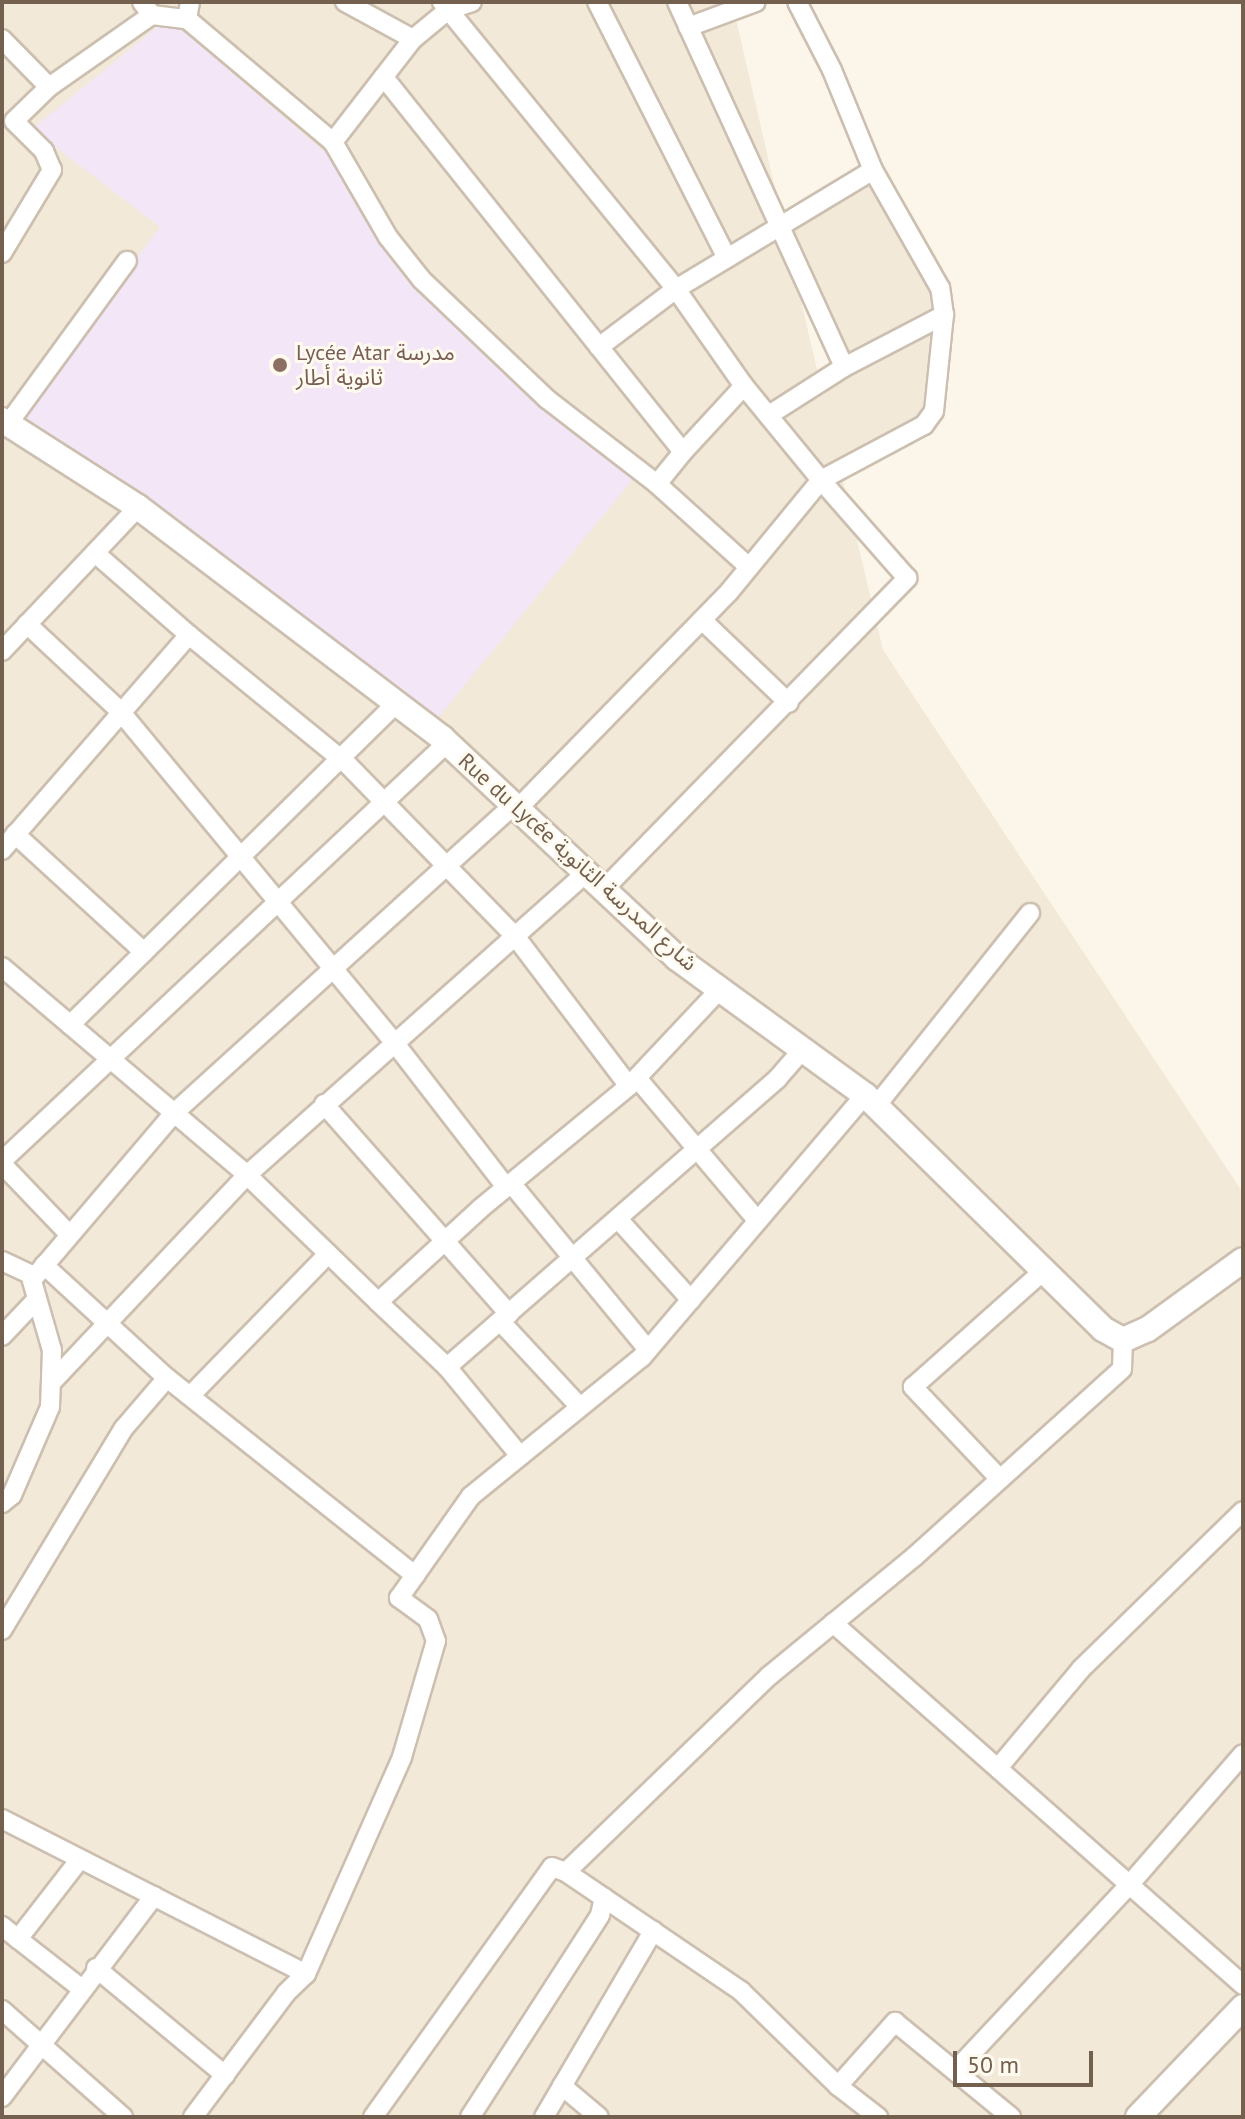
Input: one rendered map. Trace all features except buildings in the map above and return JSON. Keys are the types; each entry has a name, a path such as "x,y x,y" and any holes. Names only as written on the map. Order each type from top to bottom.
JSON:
{"street":[{"path":"345,2 413,39"},
{"path":"333,142 413,39 445,6 472,2"},
{"path":"597,2 727,258"},
{"path":"677,2 844,367"},
{"path":"688,27 756,2"},
{"path":"32,1280 175,1112 515,807 702,620 821,480 924,425 934,411 944,315 930,266 873,170 832,70 797,2"},
{"path":"51,1383 110,1325 247,1175 515,936 594,882 789,703 907,578 744,386 676,289 445,6"},
{"path":"2,253 52,170 44,151 8,125 49,87 147,8 188,11 333,142 388,237 422,280 547,399 657,484 749,567"},
{"path":"2,39 49,87"},
{"path":"384,77 683,452"},
{"path":"599,347 676,289 873,170"},
{"path":"5,422 127,261"},
{"path":"769,415 844,367 944,315"},
{"path":"657,484 744,386"},
{"name":"Rue du Lycée شارع المدرسة الثانوية","path":"5,422 138,507 447,743 677,958 870,1101 1042,1272 1103,1329 1123,1340"},
{"path":"2,651 138,507"},
{"path":"95,553 189,635 342,760 515,936 633,1082 758,1221"},
{"path":"702,620 789,703"},
{"path":"27,624 120,711 648,1350"},
{"path":"144,952 7,840 189,635"},
{"path":"70,1025 395,705"},
{"path":"69,1234 2,1162 447,743"},
{"path":"193,2117 306,1974 402,1757 436,1641 428,1619 399,1598 471,1496 648,1350 758,1221 870,1101 1030,913"},
{"path":"2,967 247,1175 447,1367 520,1456"},
{"path":"378,1302 509,1185 633,1082 720,989"},
{"path":"447,1367 777,1079 803,1049"},
{"path":"324,1104 446,1240 504,1318 580,1407"},
{"path":"618,1219 691,1300"},
{"path":"190,1396 328,1254"},
{"path":"566,1872 769,1676 1000,1479 1122,1369 1123,1340 1148,1329 1243,1260"},
{"path":"2,1261 30,1274 52,1350 50,1407 5,1495"},
{"path":"44,1265 167,1378 415,1575"},
{"path":"1000,1479 913,1387 1042,1272"},
{"path":"2,1336 37,1299"},
{"path":"2,1630 124,1428 167,1378"},
{"path":"998,1768 1081,1669 1243,1511"},
{"path":"833,1623 1243,1985"},
{"path":"955,2071 1130,1884 1243,1754"},
{"path":"2,1819 306,1974"},
{"path":"18,1939 80,1859"},
{"path":"373,2117 552,1867 566,1872 741,1991 838,2086 878,2117"},
{"path":"2,2097 96,1968 154,1896"},
{"path":"470,2117 600,1915 604,1897"},
{"path":"2,1926 82,1989"},
{"path":"544,2117 653,1931"},
{"path":"96,1968 225,2075"},
{"path":"1138,2117 1243,2007"},
{"path":"2,2010 123,2117"},
{"path":"838,2086 895,2022 1011,2117"},
{"path":"562,2086 599,2117"}],"shaded area":[{"path":"2,2 732,2 820,383 854,360 788,226 866,179 932,289 933,416 840,468 883,650 1243,1193 1243,2117 2,2117"},
{"name":"Lycée Atar مدرسة ثانوية أطار","path":"168,18 332,158 383,242 443,315 637,474 437,719 253,576 21,414 160,227 32,129"}],"place":[{"name":"Lycée Atar مدرسة ثانوية أطار","path":"280,365"}]}
